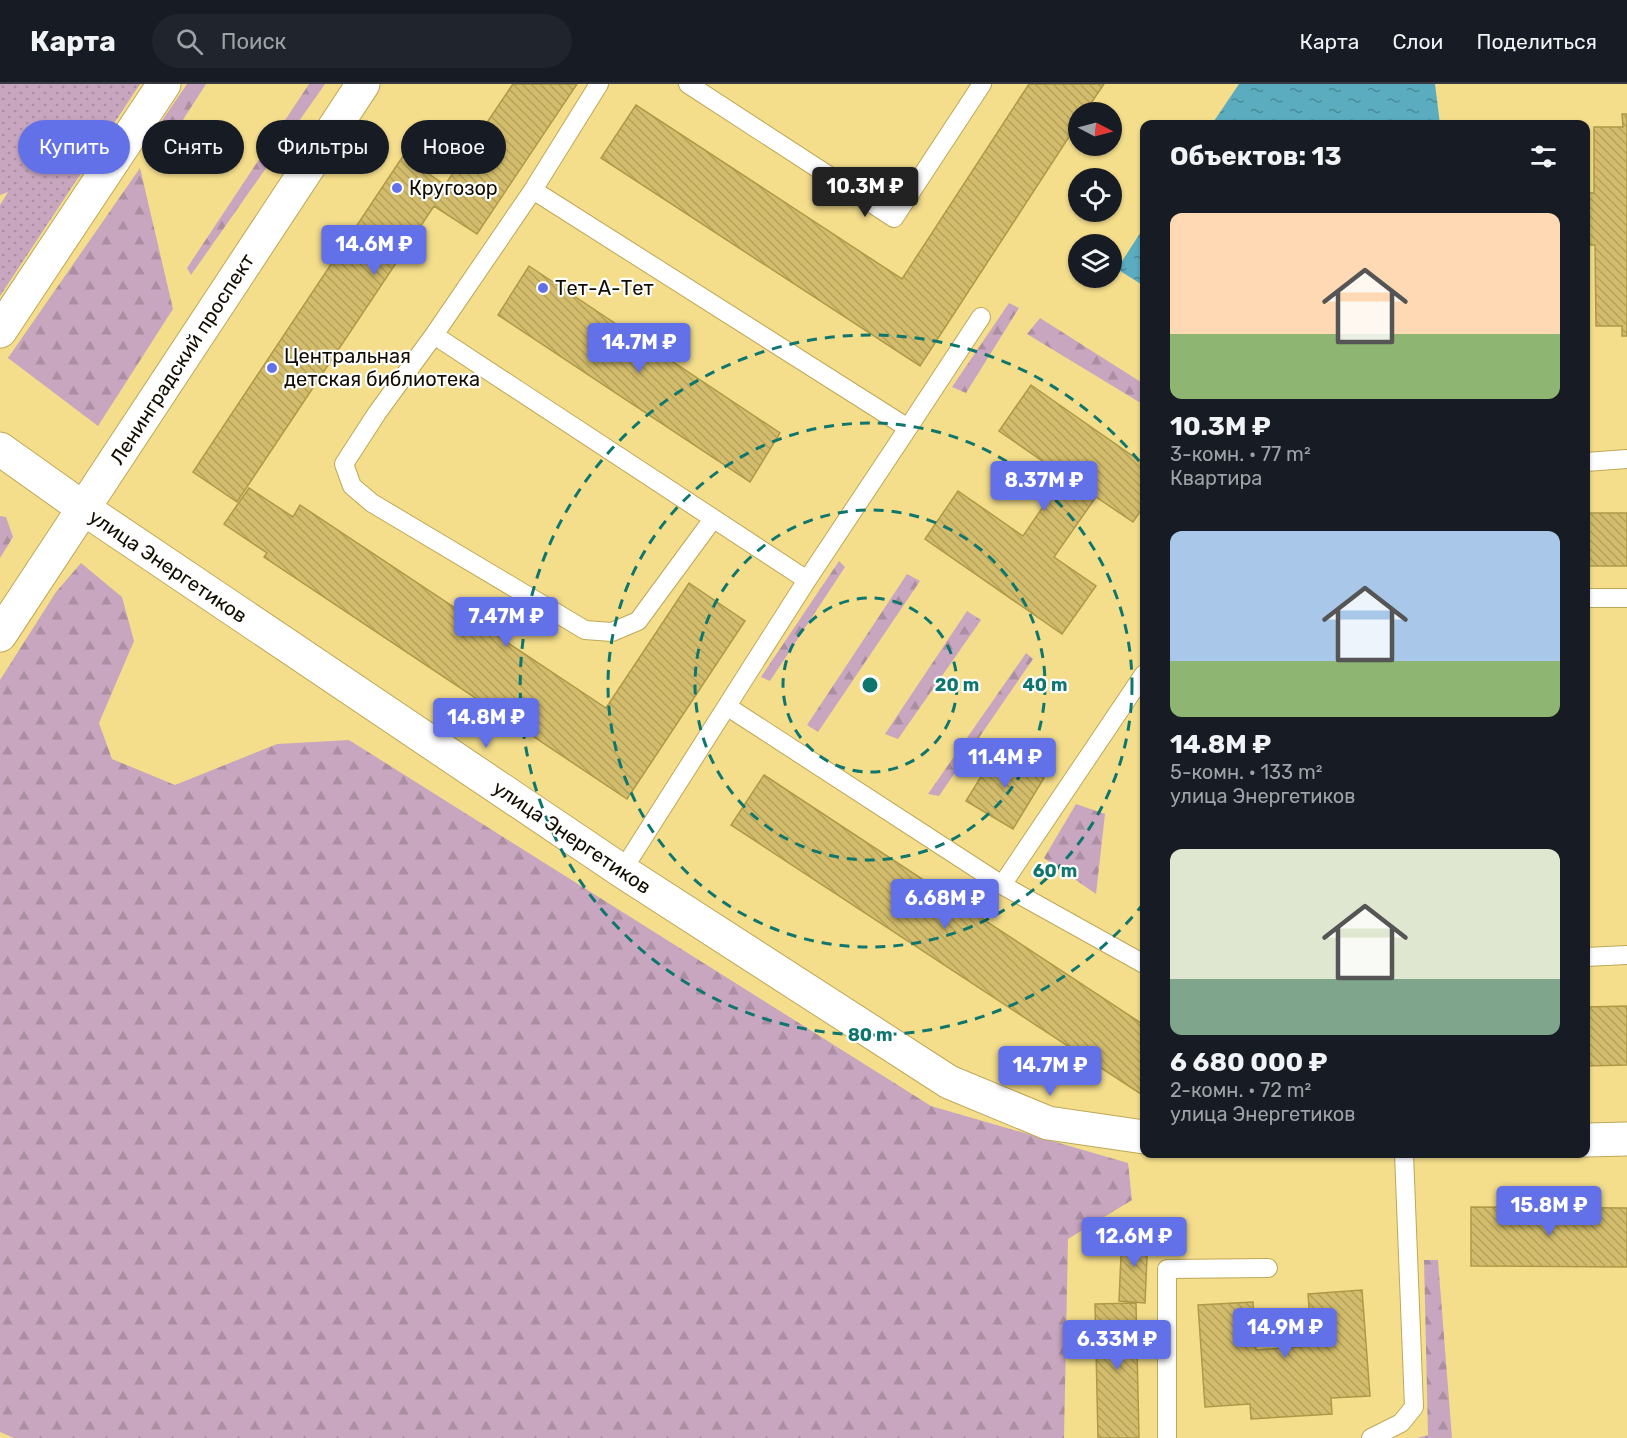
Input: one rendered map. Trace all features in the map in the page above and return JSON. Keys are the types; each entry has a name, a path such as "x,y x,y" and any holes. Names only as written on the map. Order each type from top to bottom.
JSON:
{"street":[{"path":"0,331 164,84"},
{"name":"Ленинградский проспект","path":"0,635 363,84"},
{"name":"улица Энергетиков","path":"0,449 83,508 622,871 949,1082 1048,1123 1140,1136"},
{"path":"1590,1140 1627,1139"}],"lane":[{"path":"599,84 533,190 344,464 352,486 372,503 585,630 612,632 638,621 712,519"},
{"path":"688,84 894,218 982,84"},
{"path":"533,190 908,428"},
{"path":"622,871 807,580 981,317"},
{"path":"434,335 807,580"},
{"path":"1590,462 1627,459"},
{"path":"1590,598 1627,598"},
{"path":"1002,885 1140,680"},
{"path":"728,707 1002,885 1140,962"},
{"path":"1590,957 1627,955"},
{"path":"1371,1438 1401,1423 1414,1407 1404,1158"},
{"path":"1167,1438 1167,1269 1268,1268"}],"green space":[{"path":"0,84 140,84 116,120 18,120 18,174 81,174 0,296 0,205 8,192 0,195"},
{"path":"187,84 206,84 183,120 162,120"},
{"path":"309,84 325,84 300,120 285,120"},
{"path":"256,164 256,174 262,174 191,275 187,268"},
{"path":"140,168 173,309 98,426 8,358"},
{"path":"1009,303 1019,308 966,393 952,387"},
{"path":"1040,318 1140,381 1140,403 1027,334"},
{"path":"0,516 6,517 13,537 0,558"},
{"path":"839,561 845,567 770,681 761,677"},
{"path":"81,563 122,597 134,641 99,723 112,759 175,785 277,744 349,740 931,1106 1128,1163 1132,1200 1068,1239 1064,1438 14,1438 0,1432 0,680 56,592"},
{"path":"907,574 920,581 818,732 807,725"},
{"path":"967,611 981,620 898,739 885,734"},
{"path":"1026,653 1033,659 939,796 928,794"},
{"path":"1076,804 1105,814 1096,894 1044,858"},
{"path":"1424,1260 1438,1260 1452,1438 1417,1438 1428,1435"}],"water":[{"path":"1239,84 1435,84 1440,120 1215,120"},
{"path":"1140,233 1140,283 1122,272 1122,261"}],"building":[{"path":"513,84 577,84 477,234 434,206 237,502 193,472 401,159 401,174 429,174 445,185 452,174 506,174 506,120 489,120"},
{"path":"1029,84 1104,84 1092,102 1068,102 1068,138 920,366 601,158 636,105 902,279"},
{"path":"1622,114 1627,114 1627,336 1622,336 1622,326 1596,326 1595,245 1590,245 1590,193 1594,193 1594,127 1623,127"},
{"path":"529,266 780,433 750,482 498,315"},
{"path":"1031,385 1140,461 1140,512 1133,522 1096,497 1054,557 1096,586 1062,634 925,539 958,491 1023,536 1064,476 999,431"},
{"path":"249,488 293,517 300,505 606,708 689,583 745,621 627,799 264,557 267,553 224,524"},
{"path":"1590,513 1627,513 1627,566 1590,566"},
{"path":"998,749 1044,778 1013,829 966,801"},
{"path":"764,775 1140,1022 1140,1093 731,825"},
{"path":"1627,1006 1627,1065 1590,1066 1590,1007"},
{"path":"1471,1207 1627,1208 1627,1267 1471,1266"},
{"path":"1122,1233 1148,1235 1145,1303 1119,1301"},
{"path":"1362,1290 1370,1396 1331,1398 1332,1414 1251,1419 1250,1404 1205,1407 1198,1305 1253,1302 1256,1350 1312,1346 1308,1294"},
{"path":"1136,1303 1139,1438 1098,1438 1095,1304"}],"place":[{"name":"Кругозор","path":"397,188"},
{"name":"Тет-А-Тет","path":"543,288"},
{"name":"Центральная детская библиотека","path":"272,368"}]}
